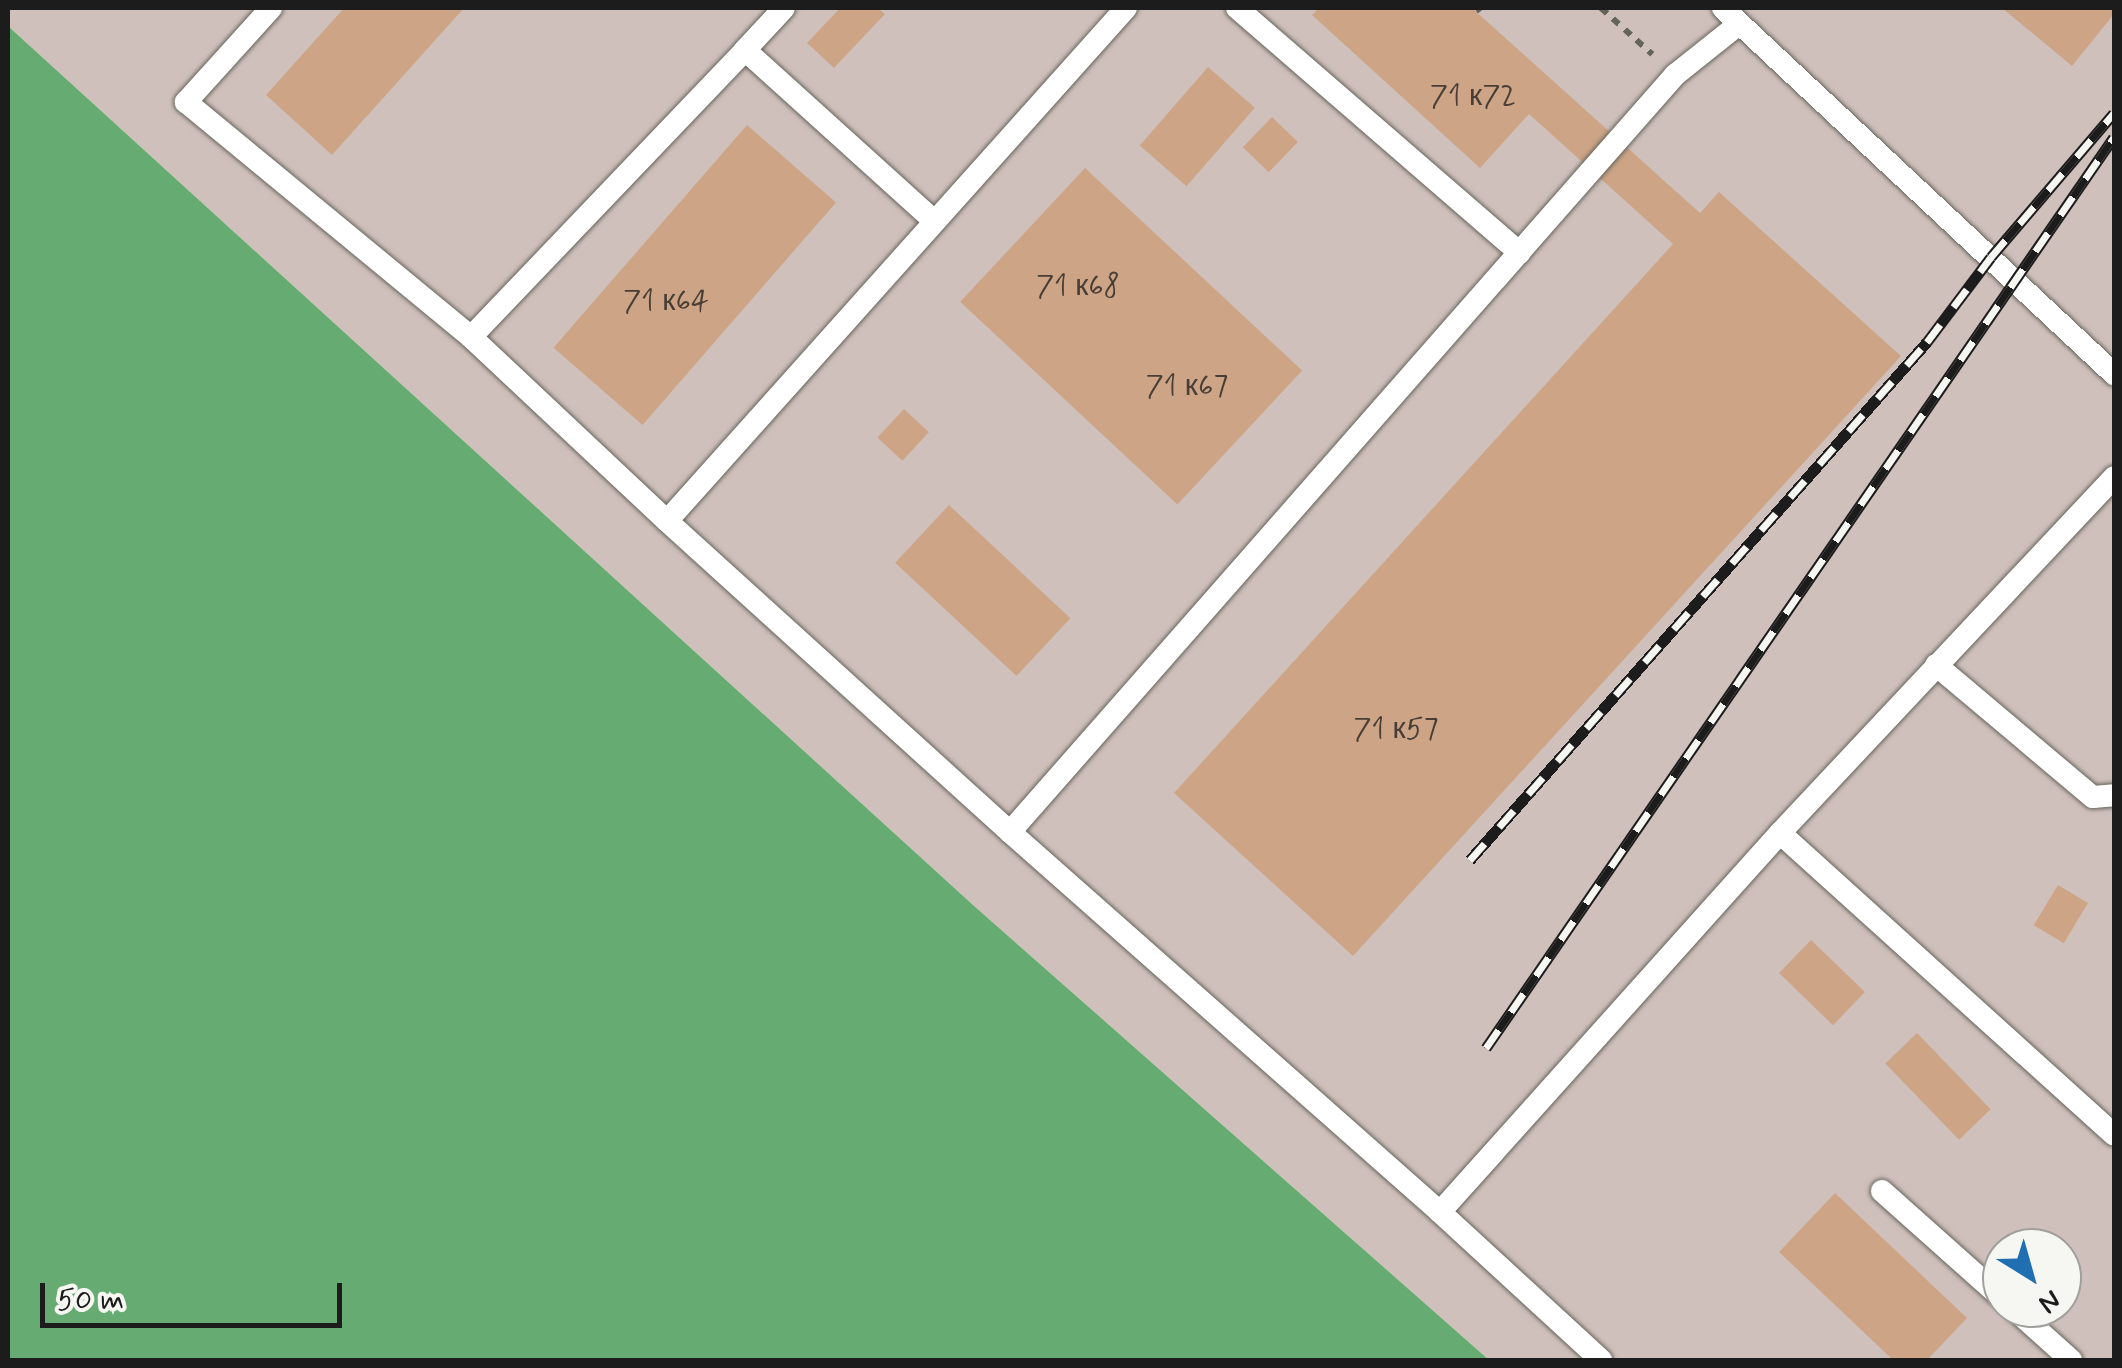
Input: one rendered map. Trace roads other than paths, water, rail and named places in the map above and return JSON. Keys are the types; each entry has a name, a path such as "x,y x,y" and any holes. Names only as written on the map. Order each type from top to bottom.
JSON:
{"lane":[{"path":"271,8 186,102 471,337 1010,832 1440,1212 1600,1360"},
{"path":"471,337 784,8"},
{"path":"667,521 932,219 1126,8"},
{"path":"1237,8 1520,253"},
{"path":"1010,832 1731,16 2114,374"},
{"path":"745,50 932,219"},
{"path":"1440,1212 1780,834 2114,476"},
{"path":"1936,665 2093,797 2114,795"},
{"path":"1780,834 2114,1135"},
{"path":"1882,1191 1982,1280"},
{"path":"2036,1328 2072,1360"}],"railway":[{"path":"1470,860 1927,342 1991,257 2114,113"},
{"path":"1486,1048 2114,137"}]}
